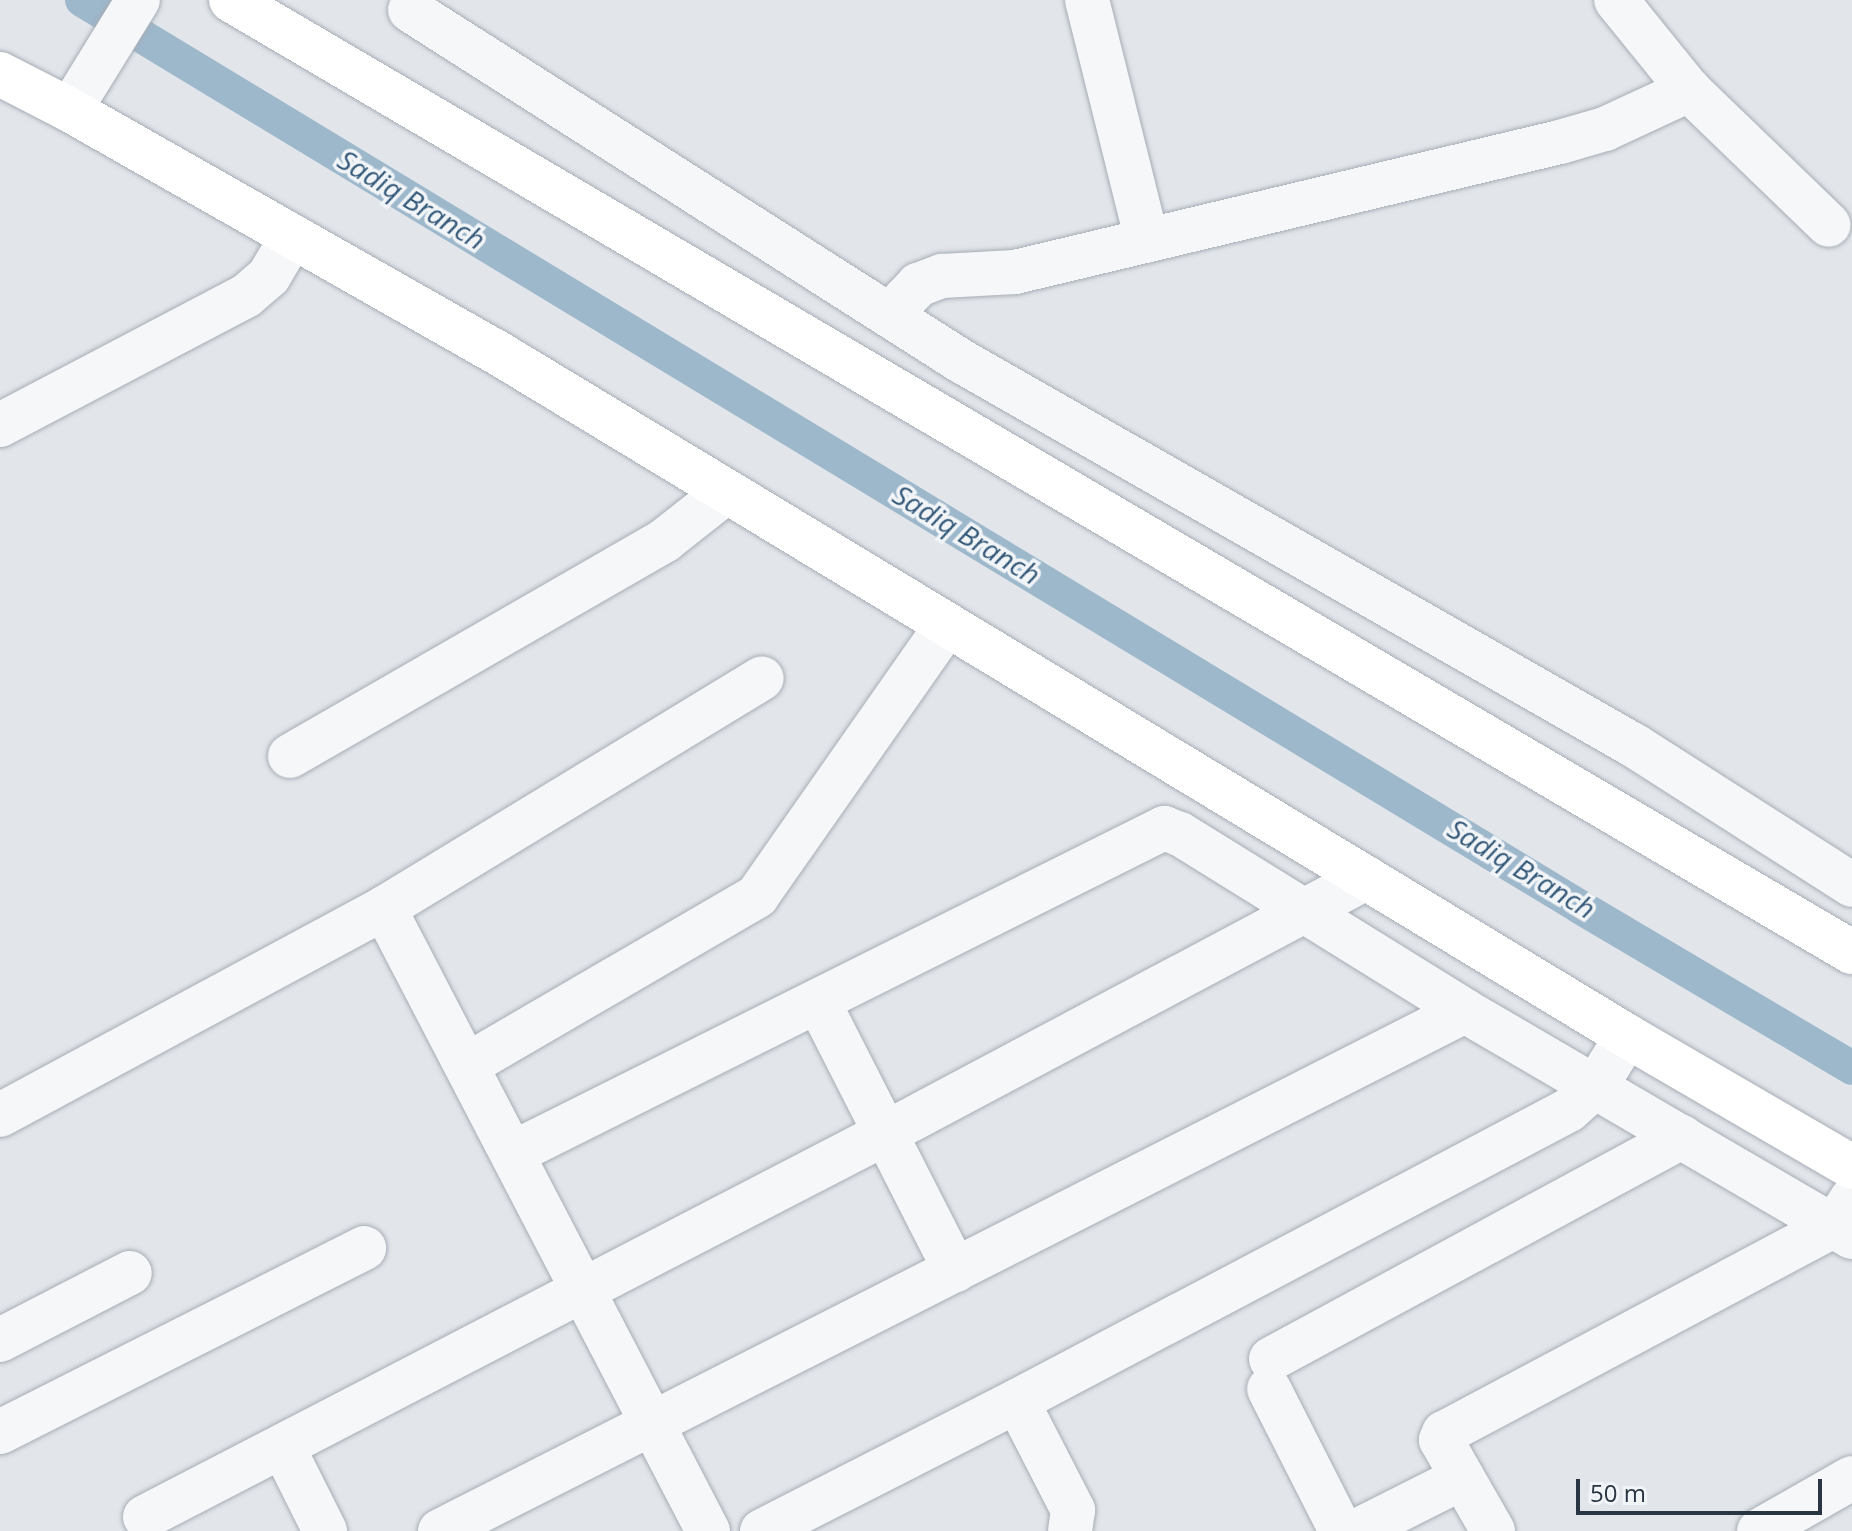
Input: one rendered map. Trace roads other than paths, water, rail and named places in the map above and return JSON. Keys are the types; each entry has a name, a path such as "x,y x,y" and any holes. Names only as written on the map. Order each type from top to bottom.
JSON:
{"main road":[{"path":"231,0 1852,952"},
{"path":"0,75 76,100 292,237 493,350 1627,1036 1852,1167"}],"street":[{"path":"76,100 138,0"},
{"path":"1087,0 1147,240"},
{"path":"1616,0 1689,90 1829,225"},
{"path":"410,10 975,369 1635,746 1852,885"},
{"path":"896,318 904,300 918,285 942,276 1015,272 1560,142 1605,129 1689,90"},
{"path":"0,425 246,296 269,276 292,237"},
{"path":"290,756 665,540 726,492"},
{"path":"467,1065 757,896 947,625"},
{"path":"0,1115 384,908 762,678"},
{"path":"513,1153 819,1003 1164,828 1180,834 1465,1011 1682,1137 1846,1220"},
{"path":"145,1517 886,1133 1366,878"},
{"path":"384,908 708,1531"},
{"path":"819,1003 955,1270"},
{"path":"440,1531 1465,1011"},
{"path":"762,1531 1017,1401 1569,1110 1596,1086 1627,1036"},
{"path":"1341,1531 1270,1374 1682,1137"},
{"path":"1493,1531 1441,1440 1444,1433 1846,1220"},
{"path":"0,1432 364,1248"},
{"path":"0,1340 130,1273"},
{"path":"1017,1401 1073,1510 1070,1531"},
{"path":"283,1447 325,1531"},
{"path":"1357,1531 1462,1478"},
{"path":"1759,1531 1852,1478"}],"waterway":[{"name":"Sadiq Branch","path":"82,0 1580,907 1852,1068"}]}
